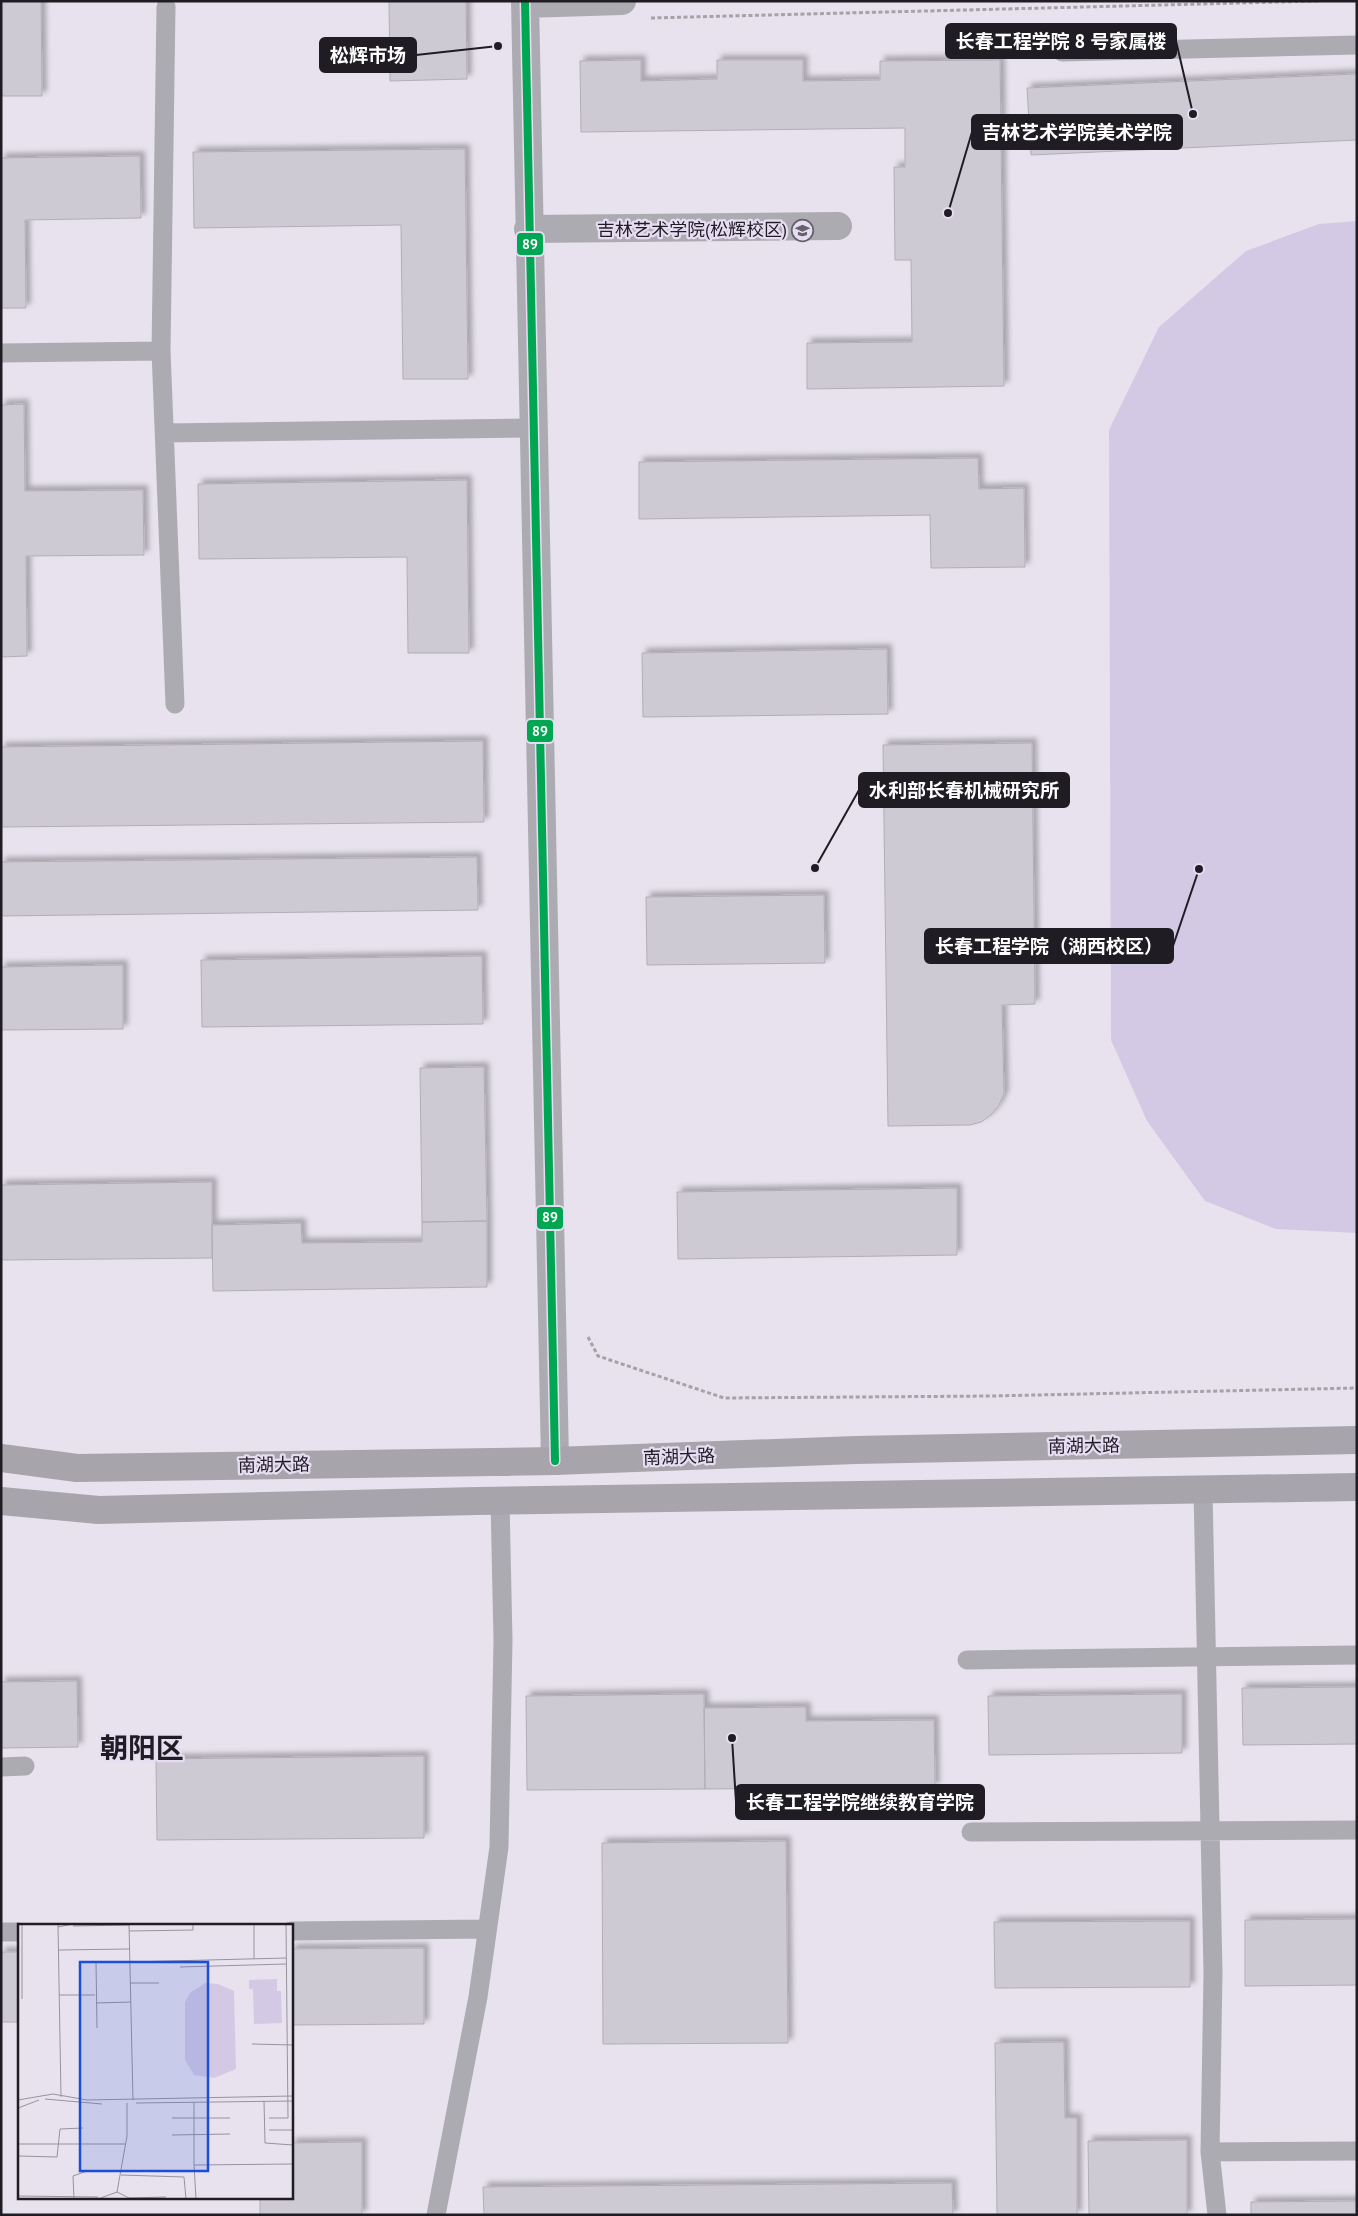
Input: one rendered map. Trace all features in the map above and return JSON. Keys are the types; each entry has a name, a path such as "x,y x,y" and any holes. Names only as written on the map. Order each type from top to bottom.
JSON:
{"main road":[{"name":"南湖大路","path":"1,1458 76,1468 555,1461 856,1450 1357,1440"},
{"path":"1,1501 98,1510 500,1501 1357,1487"}],"street":[{"path":"555,1461 528,229 525,3 622,1"},
{"path":"528,229 838,226"}],"lane":[{"path":"166,7 161,351 176,704"},
{"path":"1062,52 1357,45"},
{"path":"1,353 161,351"},
{"path":"165,433 533,428"},
{"path":"1203,1490 1212,1974 1210,2152 1217,2215"},
{"path":"436,2215 478,1998 499,1847 503,1640 500,1501"},
{"path":"967,1660 1357,1655"},
{"path":"1,1767 25,1766"},
{"path":"971,1832 1357,1830"},
{"path":"292,1931 487,1929"},
{"path":"1,1932 18,1932"},
{"path":"1210,2152 1357,2151"}],"path":[{"path":"645,19 1318,1"},
{"path":"598,1356 724,1398 991,1396 1357,1388"}],"shaded area":[{"path":"1357,221 1357,1233 1276,1229 1205,1201 1147,1121 1111,1040 1109,430 1159,327 1246,251 1319,224"}],"building":[{"path":"1,1 41,1 42,96 1,96"},
{"path":"389,1 466,1 467,79 390,81"},
{"path":"641,60 641,81 717,79 717,60 803,60 803,81 880,80 880,61 1000,60 1004,386 807,389 807,343 912,342 911,260 895,260 894,167 905,167 905,128 581,132 580,61"},
{"path":"1357,74 1357,140 1031,155 1027,88"},
{"path":"465,149 468,379 403,379 401,225 194,228 193,152"},
{"path":"140,156 141,218 25,220 26,308 1,308 1,158"},
{"path":"24,404 25,491 143,490 144,555 26,556 27,656 1,657 1,405"},
{"path":"978,458 979,489 1024,488 1025,567 931,568 930,515 639,519 639,462"},
{"path":"467,480 469,653 408,653 407,557 199,559 198,484"},
{"path":"887,649 888,714 643,717 642,653"},
{"path":"483,741 484,822 1,827 1,747"},
{"path":"1032,743 1035,1004 1002,1005 1004,1094 999,1105 991,1115 981,1122 970,1125 888,1126 883,745"},
{"path":"477,857 478,910 1,916 1,862"},
{"path":"824,895 825,963 647,965 646,897"},
{"path":"482,956 483,1024 202,1027 201,960"},
{"path":"123,965 123,1029 1,1030 1,967"},
{"path":"484,1067 487,1221 422,1222 420,1068"},
{"path":"212,1182 212,1258 1,1260 1,1185"},
{"path":"957,1188 957,1255 678,1259 677,1192"},
{"path":"487,1221 487,1287 213,1291 212,1225 301,1223 302,1243 422,1242 422,1222"},
{"path":"77,1681 78,1747 1,1748 1,1682"},
{"path":"1357,1687 1357,1744 1243,1745 1242,1688"},
{"path":"704,1694 705,1789 527,1790 526,1696"},
{"path":"1182,1694 1182,1753 989,1755 988,1696"},
{"path":"806,1707 806,1721 934,1720 935,1787 705,1789 704,1708"},
{"path":"424,1756 424,1838 157,1840 156,1759"},
{"path":"786,1841 788,2043 603,2044 602,1843"},
{"path":"1357,1919 1357,1985 1245,1986 1245,1920"},
{"path":"1190,1921 1190,1987 995,1988 994,1922"},
{"path":"424,1948 424,2024 292,2025 292,1949"},
{"path":"1,1952 18,1952 18,2022 1,2022"},
{"path":"1064,2042 1065,2118 1077,2118 1077,2215 997,2215 995,2043"},
{"path":"1187,2140 1187,2215 1089,2215 1088,2141"},
{"path":"362,2142 362,2215 260,2215 260,2198 292,2198 292,2143"},
{"path":"952,2183 953,2215 484,2215 483,2187"},
{"path":"1357,2201 1357,2215 1251,2215 1251,2202"}],"transit line":[{"name":"89","path":"525,1 555,1461"}],"place":[{"name":"松辉市场","path":"498,46"},
{"name":"长春工程学院 8 号家属楼","path":"1193,114"},
{"name":"吉林艺术学院美术学院","path":"948,213"},
{"name":"吉林艺术学院(松辉校区)","path":"803,230"},
{"name":"水利部长春机械研究所","path":"815,868"},
{"name":"长春工程学院（湖西校区）","path":"1199,869"},
{"name":"长春工程学院继续教育学院","path":"732,1738"}],"district":[{"name":"朝阳区","path":"142,1748"}]}
